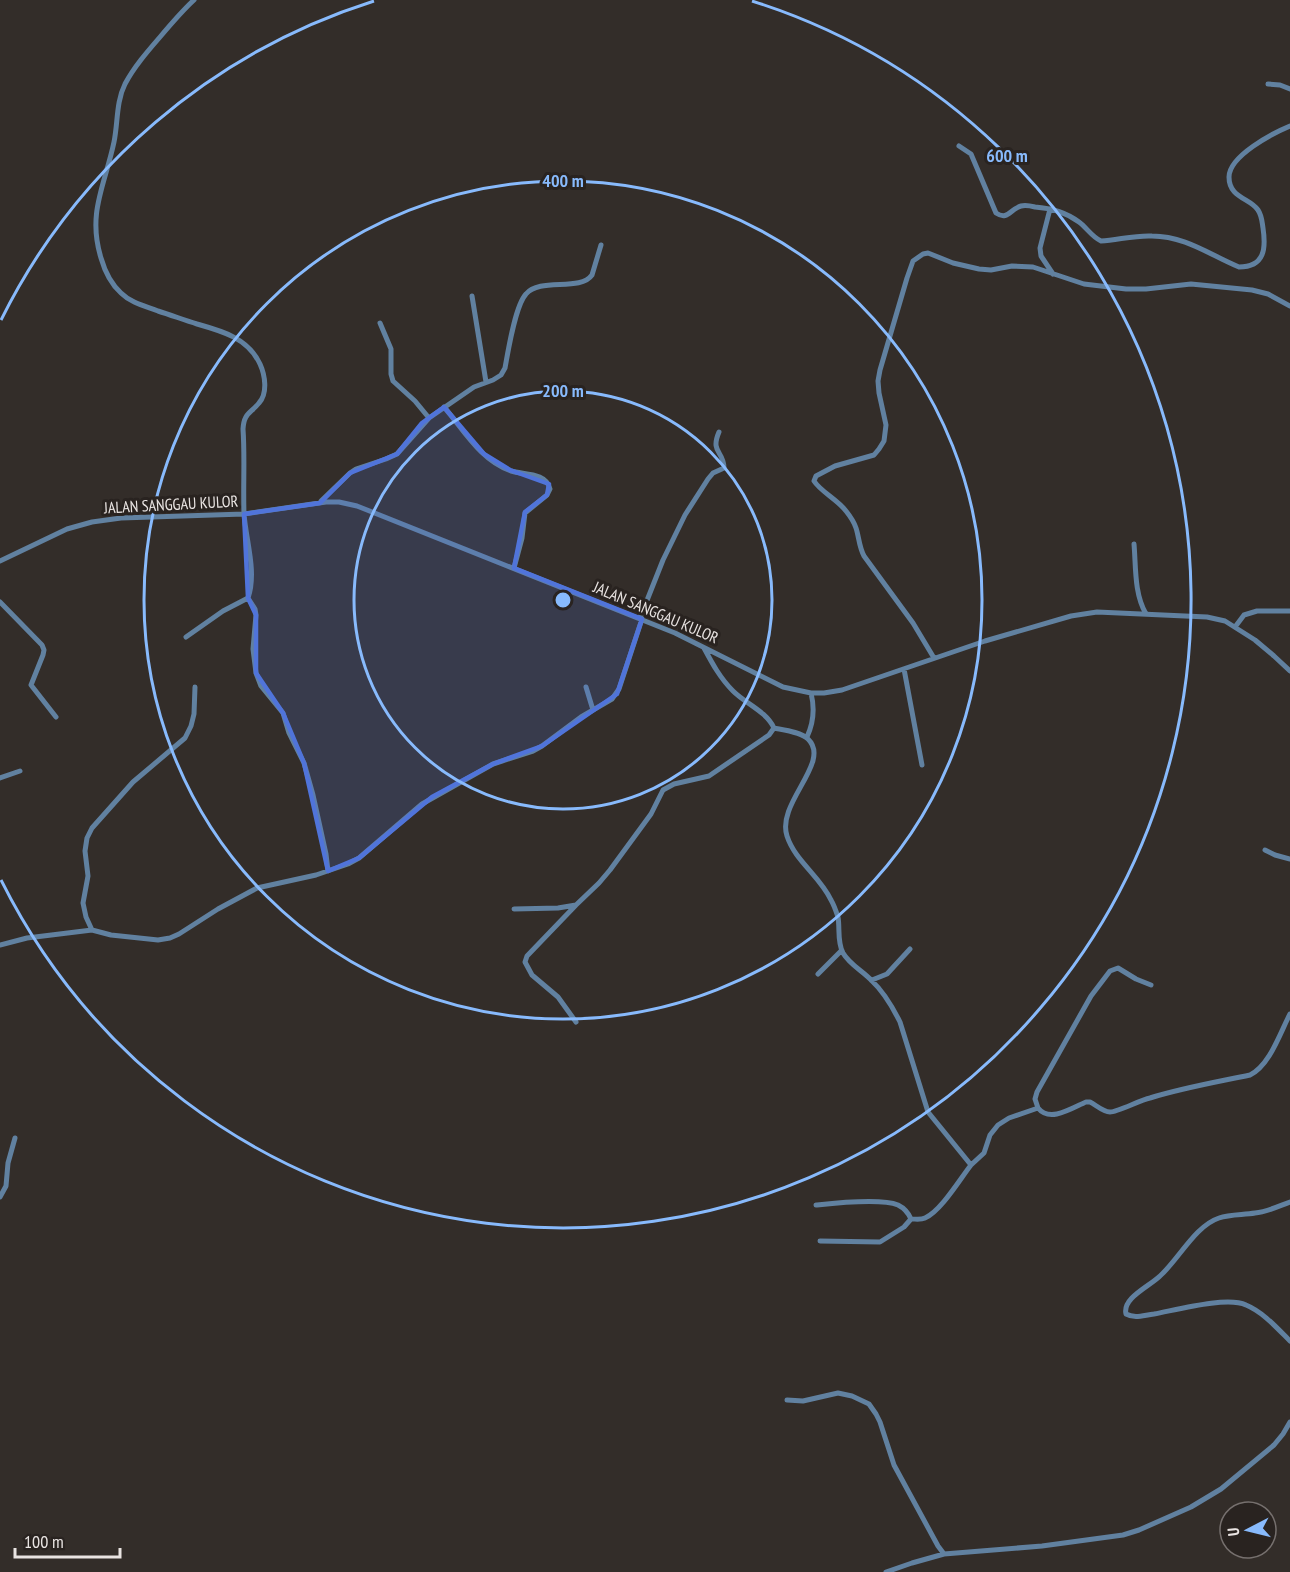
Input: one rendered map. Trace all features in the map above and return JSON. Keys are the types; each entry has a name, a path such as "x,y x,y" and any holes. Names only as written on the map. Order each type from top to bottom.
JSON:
{"street":[{"path":"194,0 137,64 124,86 119,100 118,119 109,166 97,201 95,226 98,248 105,273 121,293 135,303 231,335 244,343 260,364 265,391 259,404 248,413 244,420 244,514 250,570 248,598 256,615 252,649 261,686 283,713 289,733 304,763 313,795 328,871"},
{"path":"1268,84 1290,89"},
{"path":"958,146 971,154 999,216 1008,215 1020,206 1050,209 1080,222 1096,239 1101,241 1152,236 1173,238 1194,245 1239,267 1253,265 1263,255 1262,218 1255,206 1239,197 1234,191 1229,174 1239,158 1264,139 1290,126"},
{"path":"1050,209 1040,248 1041,256 1053,273"},
{"path":"320,503 356,469 397,454 429,417 444,406 474,387 501,375 505,368 518,310 526,294 546,286 584,282 589,279 601,244"},
{"path":"934,658 913,623 864,556 856,527 845,509 815,484 814,479 836,466 874,454 884,441 886,425 878,381 906,278 917,257 928,253 953,263 978,269 1033,267 1084,284 1126,289 1191,284 1246,289 1268,294 1290,306"},
{"path":"472,296 486,382"},
{"path":"380,323 391,349 393,381 429,417"},
{"path":"444,406 484,454 510,470 533,475 544,479 549,484 550,489 547,495 525,513 522,538 514,568"},
{"path":"0,945 27,938 92,930 111,935 158,940 170,938 257,888 348,864 359,858 432,797 493,764 543,746 581,717 612,699 616,694 663,560 685,515 708,479 713,473 724,468 723,459 715,447 715,440 719,432"},
{"name":"JALAN SANGGAU KULOR","path":"0,561 68,529 92,522 122,518 244,514 339,502 357,506 641,619 703,646 783,687 812,693 842,690 985,641 1071,616 1097,612 1225,621 1255,640 1290,671"},
{"path":"1134,543 1138,592 1146,614"},
{"path":"186,637 223,611 248,598"},
{"path":"0,602 42,645 43,655 31,688 56,717"},
{"path":"1235,627 1244,615 1257,611 1290,611"},
{"path":"703,646 713,666 729,686 768,718 774,728 807,737 814,758 812,766 788,809 785,823 786,834 793,849 831,898 838,917 841,951 849,962 872,980 900,1022 928,1112 970,1165"},
{"path":"904,669 922,765"},
{"path":"92,930 83,903 88,876 85,851 87,838 133,782 184,738 191,726 194,714 195,687"},
{"path":"586,687 593,710"},
{"path":"807,737 813,726 812,693"},
{"path":"576,1022 558,997 532,975 525,962 527,956 599,883 651,814 663,790 674,784 709,776 769,735 774,728"},
{"path":"0,778 20,771"},
{"path":"1265,850 1290,859"},
{"path":"514,909 576,905"},
{"path":"872,980 887,974 910,949"},
{"path":"818,974 841,951"},
{"path":"1152,985 1118,968 1110,971 1086,1003 1037,1092 1035,1099 1040,1112 1056,1114 1090,1102 1108,1113 1157,1095 1250,1075 1262,1066 1290,1014"},
{"path":"820,1241 880,1242 904,1227 911,1219 926,1218 934,1212 970,1165 984,1153 990,1135 998,1125 1009,1118 1038,1108"},
{"path":"0,1197 6,1186 8,1163 15,1138"},
{"path":"816,1205 847,1202 891,1204 900,1206 911,1219"},
{"path":"1290,1202 1256,1213 1215,1219 1204,1227 1160,1276 1128,1302 1125,1311 1130,1317 1234,1302 1251,1308 1290,1341"},
{"path":"787,1400 803,1401 838,1393 852,1396 869,1404 880,1422 894,1465 944,1554"},
{"path":"886,1572 944,1554 1042,1546 1123,1535 1139,1530 1191,1507 1221,1489 1274,1445 1290,1422"}],"highlighted area":[{"path":"444,407 484,454 510,470 549,484 547,495 525,512 514,568 642,619 617,694 542,746 493,764 432,797 359,858 328,871 304,763 283,713 256,673 256,615 248,598 244,514 320,503 350,473 397,454 422,423"}]}
